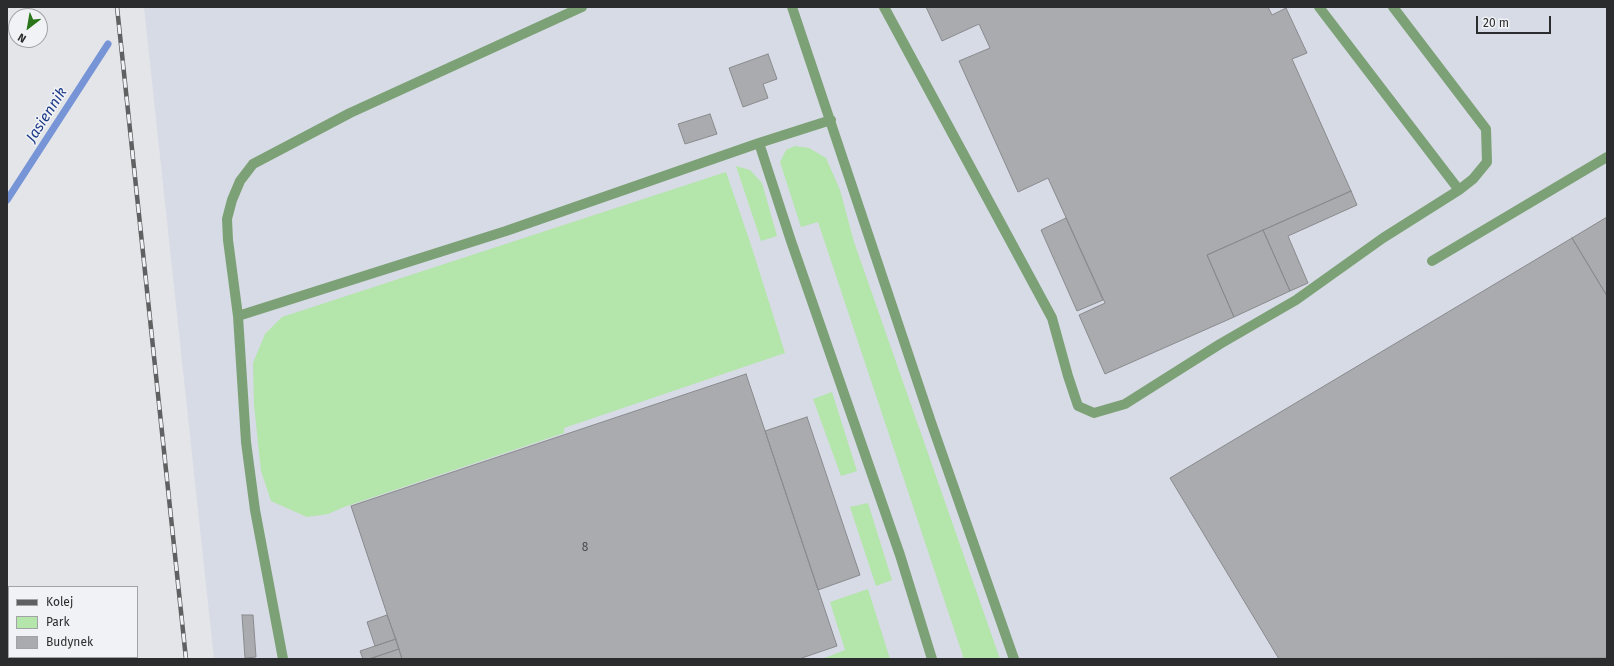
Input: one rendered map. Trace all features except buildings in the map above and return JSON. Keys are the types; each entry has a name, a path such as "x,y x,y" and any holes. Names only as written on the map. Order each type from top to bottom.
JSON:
{"lane":[{"path":"283,659 254,510 246,442 238,316 228,240 227,219 232,200 240,181 253,164 350,114 582,7"},
{"path":"792,7 831,120 929,418 1014,659"},
{"path":"884,7 1052,318 1078,406 1094,414 1125,404 1220,344 1296,300 1383,238 1459,190 1473,179 1487,162 1486,129 1393,7"},
{"path":"1318,7 1459,190"},
{"path":"238,316 506,231 759,143 831,120"},
{"path":"759,143 791,241 897,548 932,659"},
{"path":"1432,261 1607,157"}],"shaded area":[{"path":"144,7 1607,7 1607,659 214,659"}],"green space":[{"path":"795,146 809,148 826,158 840,190 854,242 1000,659 964,659 818,222 801,227 780,162 786,150"},
{"path":"736,166 750,170 762,183 777,236 761,241"},
{"path":"726,172 785,353 564,428 564,433 344,507 328,514 307,517 271,501 261,471 254,405 253,363 265,334 282,317"},
{"path":"832,392 857,471 841,476 813,399"},
{"path":"868,503 892,580 876,586 850,507"},
{"path":"868,589 890,659 822,659 845,650 830,602"}],"waterway":[{"name":"Jasiennik","path":"7,200 108,44"}],"railway":[{"path":"117,7 186,659"}]}
